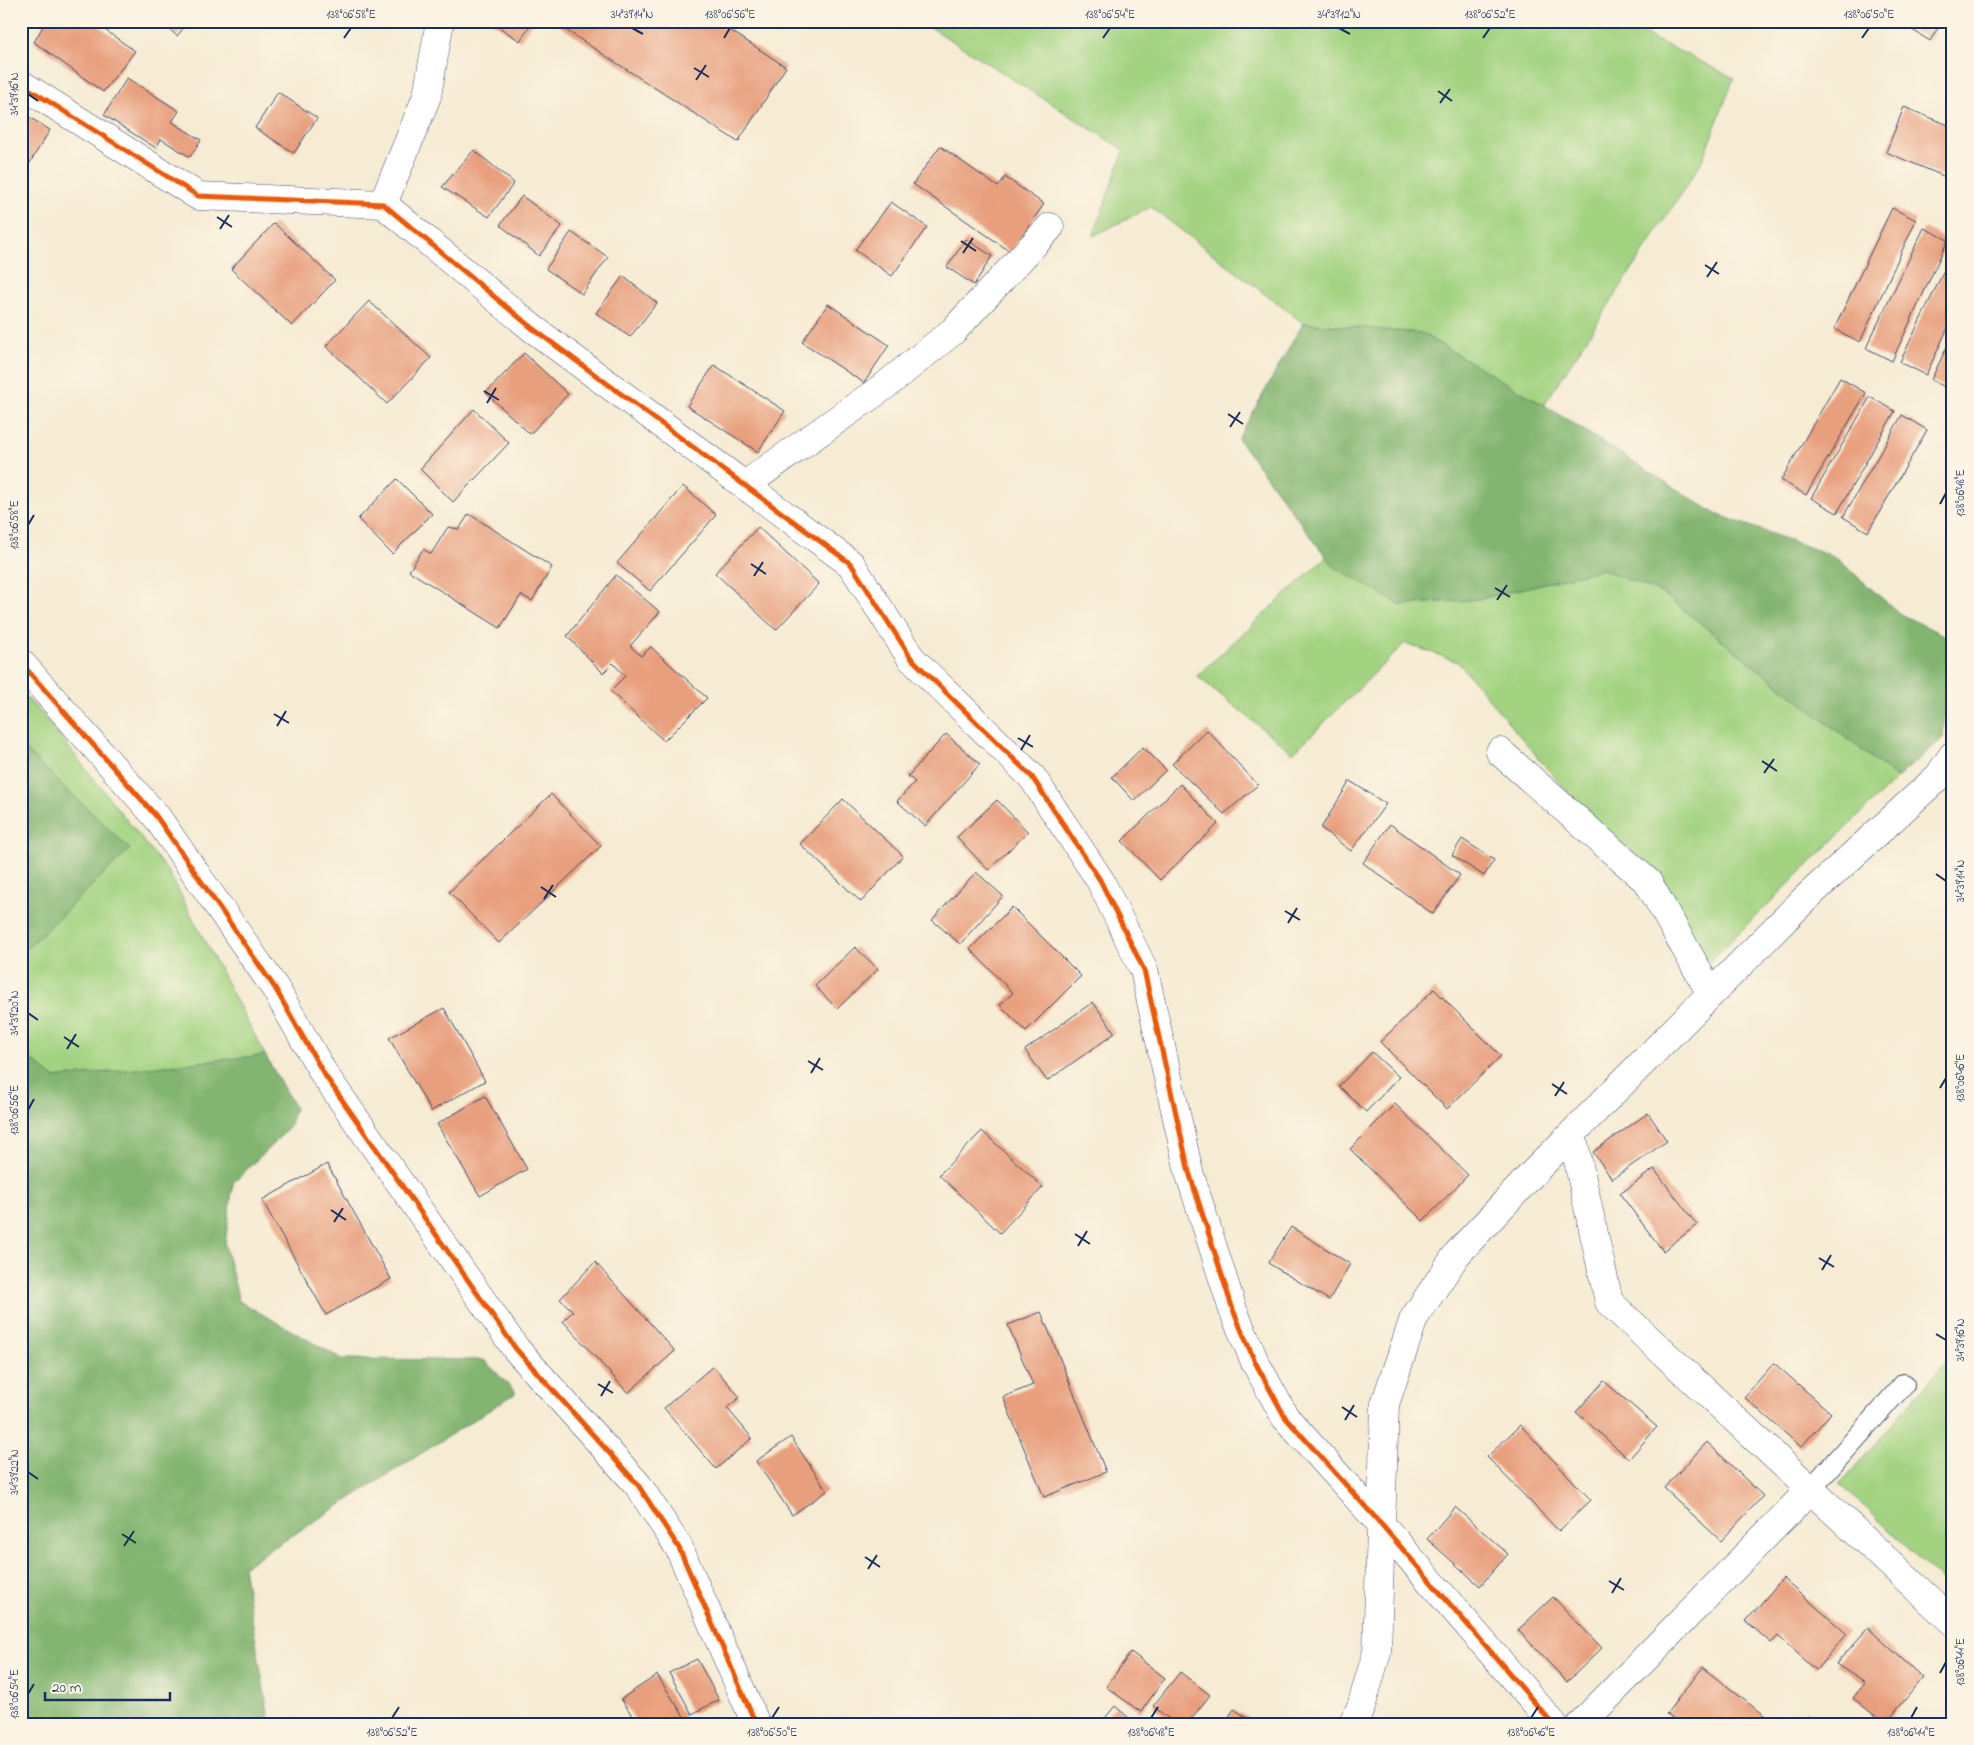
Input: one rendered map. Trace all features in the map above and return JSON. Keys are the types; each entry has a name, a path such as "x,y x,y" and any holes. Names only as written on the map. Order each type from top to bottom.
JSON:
{"street":[{"path":"383,204 428,96 440,21"},
{"path":"21,84 198,196 383,204 532,328 851,564 911,658 1032,777 1100,880 1144,970 1189,1172 1234,1310 1255,1362 1285,1417 1381,1524 1553,1724"},
{"path":"745,484 886,385 954,331 1050,227"},
{"path":"21,663 156,816 275,988 324,1074 516,1349 638,1485 679,1548 756,1724"},
{"path":"1500,752 1648,882 1711,994"},
{"path":"1352,1724 1360,1707 1377,1652 1385,1404 1414,1318 1457,1254 1572,1134 1805,899 1948,776"},
{"path":"1572,1134 1609,1302 1953,1622"},
{"path":"1581,1724 1810,1490"}],"lane":[{"path":"1810,1490 1904,1384"}],"green space":[{"path":"921,21 1618,21 1734,78 1701,163 1544,405 1421,333 1303,323 1151,207 1093,236 1124,150"},
{"path":"1303,323 1421,333 1544,405 1716,514 1834,556 1900,614 1952,639 1943,738 1897,778 1662,593 1602,569 1480,599 1400,605 1333,566 1238,439"},
{"path":"1326,557 1400,605 1480,599 1602,569 1662,593 1897,778 1709,962 1458,662 1405,643 1293,753 1197,676"},
{"path":"21,692 42,714 169,873 265,1055 54,1078 21,1051 21,954 129,849 21,746"},
{"path":"21,746 130,849 21,954"},
{"path":"21,1051 54,1078 265,1055 295,1108 289,1128 233,1183 225,1245 239,1301 342,1359 484,1360 516,1393 243,1567 270,1724 21,1724"},
{"path":"1953,1354 1953,1592 1840,1484"}],"building":[{"path":"46,21 92,21 135,51 103,92 34,42"},
{"path":"160,21 189,21 177,36"},
{"path":"490,21 533,21 520,41"},
{"path":"552,21 716,21 786,67 738,142"},
{"path":"1898,21 1942,21 1930,41"},
{"path":"127,78 179,111 172,122 201,140 190,157 161,139 156,148 104,115"},
{"path":"278,92 317,118 294,153 255,128"},
{"path":"1904,107 1953,127 1953,166 1948,178 1886,152"},
{"path":"21,112 50,130 26,169 21,166"},
{"path":"940,146 998,187 1005,177 1044,204 1011,252 913,184"},
{"path":"474,150 514,183 489,217 442,187"},
{"path":"522,196 562,226 539,256 500,225"},
{"path":"891,202 927,227 892,276 855,250"},
{"path":"1892,208 1916,220 1860,342 1834,329"},
{"path":"274,223 335,280 292,326 231,269"},
{"path":"1924,228 1948,240 1892,361 1866,348"},
{"path":"571,232 608,257 582,294 546,269"},
{"path":"966,239 992,256 974,285 947,267"},
{"path":"1953,252 1953,317 1926,375 1900,362"},
{"path":"623,276 657,303 630,337 596,313"},
{"path":"369,301 431,358 387,404 326,346"},
{"path":"828,304 889,345 864,383 802,342"},
{"path":"1953,334 1953,391 1931,380"},
{"path":"524,353 568,394 530,434 486,393"},
{"path":"714,365 785,411 758,452 687,406"},
{"path":"1840,378 1866,393 1806,495 1781,480"},
{"path":"1870,397 1895,411 1837,513 1811,498"},
{"path":"474,409 509,443 453,502 420,469"},
{"path":"1902,415 1927,430 1868,532 1843,517"},
{"path":"397,479 432,514 392,554 358,519"},
{"path":"683,486 716,515 650,591 617,563"},
{"path":"469,514 552,567 532,601 521,595 500,628 409,571 423,549 431,554 448,527 459,529"},
{"path":"758,527 819,584 776,630 715,573"},
{"path":"616,575 660,612 630,646 641,656 651,647 707,698 664,741 610,691 625,676 613,663 603,673 567,636"},
{"path":"1207,730 1258,785 1224,814 1172,764"},
{"path":"946,734 980,764 925,826 897,801 915,782 908,776"},
{"path":"1143,747 1166,770 1134,801 1112,777"},
{"path":"1350,781 1386,804 1351,851 1321,828"},
{"path":"1180,784 1218,824 1160,880 1122,841"},
{"path":"551,794 601,846 499,943 449,892"},
{"path":"843,799 903,856 861,902 800,844"},
{"path":"997,800 1028,832 988,870 957,837"},
{"path":"1390,824 1460,875 1433,914 1363,863"},
{"path":"1462,839 1494,860 1484,876 1452,855"},
{"path":"976,872 1003,896 960,944 932,920"},
{"path":"1012,907 1081,976 1026,1031 1000,1005 1013,993 970,949"},
{"path":"855,947 878,969 837,1009 815,986"},
{"path":"1434,989 1501,1056 1447,1109 1380,1042"},
{"path":"1093,1002 1115,1033 1047,1081 1025,1050"},
{"path":"444,1008 485,1081 431,1111 389,1038"},
{"path":"1372,1052 1399,1077 1366,1112 1339,1086"},
{"path":"485,1096 527,1169 480,1196 437,1124"},
{"path":"1395,1104 1468,1175 1423,1221 1350,1149"},
{"path":"1648,1113 1667,1141 1612,1179 1593,1152"},
{"path":"982,1131 1043,1187 1000,1233 939,1175"},
{"path":"327,1164 391,1279 326,1315 262,1200"},
{"path":"1654,1169 1697,1225 1663,1251 1620,1194"},
{"path":"1291,1227 1350,1264 1329,1300 1268,1263"},
{"path":"595,1262 675,1351 628,1393 563,1321 573,1311 560,1299"},
{"path":"1041,1312 1106,1472 1044,1497 1003,1397 1033,1385 1008,1325"},
{"path":"1774,1363 1831,1413 1801,1447 1744,1397"},
{"path":"713,1366 740,1397 727,1408 752,1438 716,1469 664,1408"},
{"path":"1604,1381 1657,1427 1629,1459 1576,1412"},
{"path":"1520,1425 1591,1500 1559,1531 1487,1457"},
{"path":"791,1437 827,1491 792,1515 756,1461"},
{"path":"1707,1442 1763,1496 1721,1541 1664,1488"},
{"path":"1455,1507 1508,1554 1480,1586 1427,1539"},
{"path":"1783,1578 1847,1634 1816,1670 1778,1636 1771,1643 1746,1621"},
{"path":"1553,1597 1602,1648 1567,1682 1518,1630"},
{"path":"1868,1628 1923,1678 1885,1724 1853,1698 1865,1683 1836,1664"},
{"path":"1131,1652 1165,1678 1141,1712 1106,1687"},
{"path":"697,1659 719,1700 692,1714 669,1673"},
{"path":"1703,1667 1767,1718 1762,1724 1679,1724 1666,1714"},
{"path":"1180,1672 1210,1695 1187,1724 1175,1724 1153,1706"},
{"path":"657,1675 685,1718 676,1724 638,1724 621,1699"},
{"path":"1115,1706 1136,1724 1100,1724"},
{"path":"1234,1709 1256,1724 1224,1724"},
{"path":"1808,1716 1817,1723 1820,1718 1827,1724 1802,1724"}],"cycle path":[{"path":"21,84 198,196 383,204 532,328 851,564 911,658 1032,777 1100,880 1144,970 1189,1172 1233,1310 1255,1362 1285,1417 1381,1524 1553,1724"},
{"path":"21,663 156,816 275,988 324,1074 516,1349 638,1485 679,1548 756,1724"}]}
